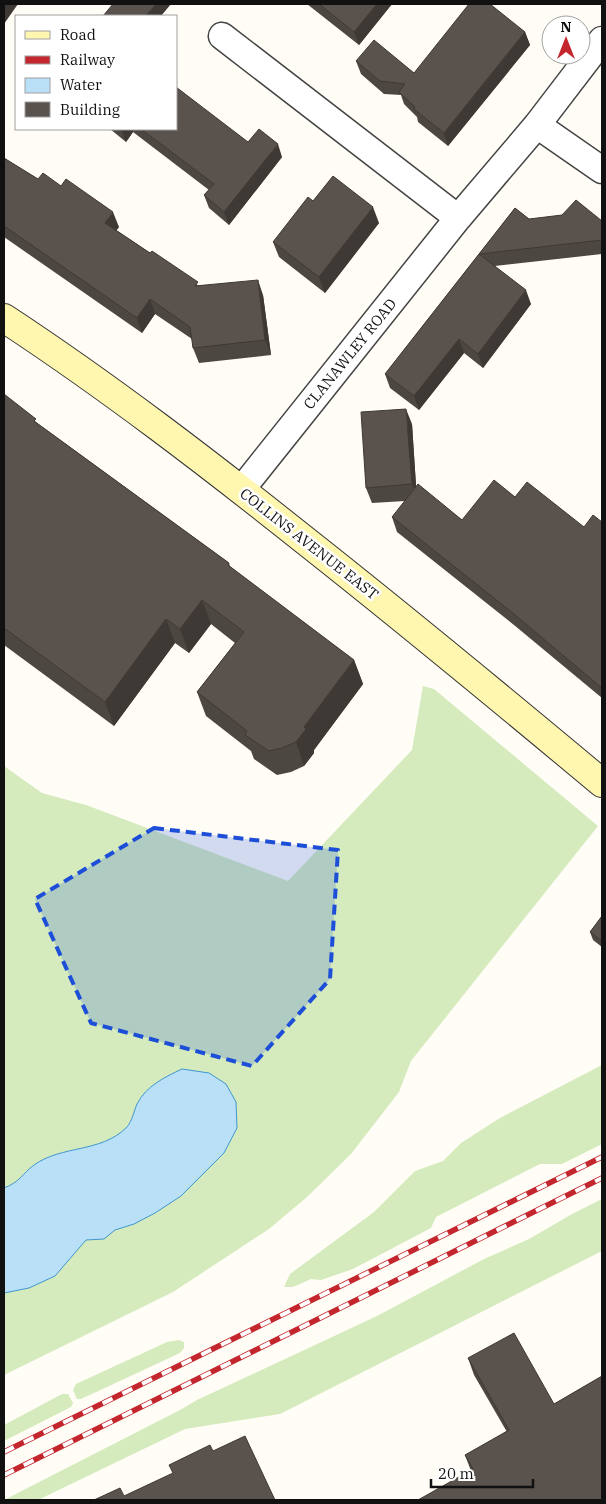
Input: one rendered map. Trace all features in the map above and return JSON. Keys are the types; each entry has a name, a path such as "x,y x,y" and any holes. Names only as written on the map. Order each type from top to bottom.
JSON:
{"main road":[{"name":"COLLINS AVENUE EAST","path":"4,318 152,422 241,490 468,671 602,783"}],"street":[{"path":"222,36 458,218"},
{"name":"CLANAWLEY ROAD","path":"241,490 458,218 537,125 602,40"},
{"path":"537,125 602,170"}],"highlighted area":[{"path":"154,828 338,850 330,979 252,1066 91,1023 35,899"}],"green space":[{"path":"423,686 434,689 598,826 411,1061 399,1092 351,1154 307,1197 269,1229 173,1292 4,1375 4,766 42,793 86,805 288,881 412,750"},
{"path":"602,1065 602,1144 562,1164 540,1164 436,1217 431,1228 353,1269 321,1280 311,1279 293,1287 284,1287 290,1274 374,1212 415,1171 443,1161 461,1143 500,1118"},
{"path":"602,1199 602,1251 280,1414 185,1429 38,1500 4,1500 197,1400 377,1316 484,1259 529,1239"},
{"path":"179,1340 184,1342 184,1348 180,1353 81,1399 77,1399 73,1390 76,1384 167,1342"},
{"path":"62,1394 68,1394 73,1403 71,1407 4,1441 4,1425"}],"water":[{"path":"182,1069 209,1073 226,1084 236,1102 237,1128 224,1153 181,1196 155,1213 134,1224 115,1230 104,1239 86,1240 55,1276 29,1288 4,1293 4,1188 14,1183 34,1165 45,1159 57,1154 105,1142 116,1136 128,1126 137,1104 145,1092 163,1079"}],"building":[{"path":"113,4 156,4 146,15 104,15"},
{"path":"319,4 377,4 354,32"},
{"path":"469,4 490,4 525,32 444,133 414,109 415,107 399,92 405,84 380,81 356,61 374,40 414,73"},
{"path":"178,89 248,142 259,129 278,144 224,212 204,195 214,184 142,130 178,130"},
{"path":"4,158 38,179 43,173 61,186 66,179 113,212 105,223 150,253 152,251 198,282 195,286 258,280 265,340 193,348 190,327 150,299 137,318 4,226"},
{"path":"333,176 373,207 319,277 273,242 308,197 313,201"},
{"path":"576,200 602,221 602,240 479,254 515,208 529,219 562,215"},
{"path":"479,254 526,290 478,354 459,339 414,396 385,374"},
{"path":"4,394 36,419 34,421 229,563 228,565 354,660 304,727 306,729 296,742 269,751 245,735 247,731 197,692 244,632 202,600 180,629 166,619 105,702 4,628"},
{"path":"406,409 412,484 366,488 361,412"},
{"path":"494,480 515,497 527,482 584,527 593,515 602,522 602,688 509,610 392,517 418,484 462,520"},
{"path":"602,916 602,941 590,932"},
{"path":"514,1333 554,1404 602,1376 602,1500 418,1500 473,1469 465,1455 509,1430 468,1358"},
{"path":"245,1436 275,1500 94,1500 120,1488 124,1496 173,1473 169,1465 210,1445 213,1451"}],"railway":[{"path":"4,1452 602,1157"},
{"path":"4,1475 602,1178"}]}
